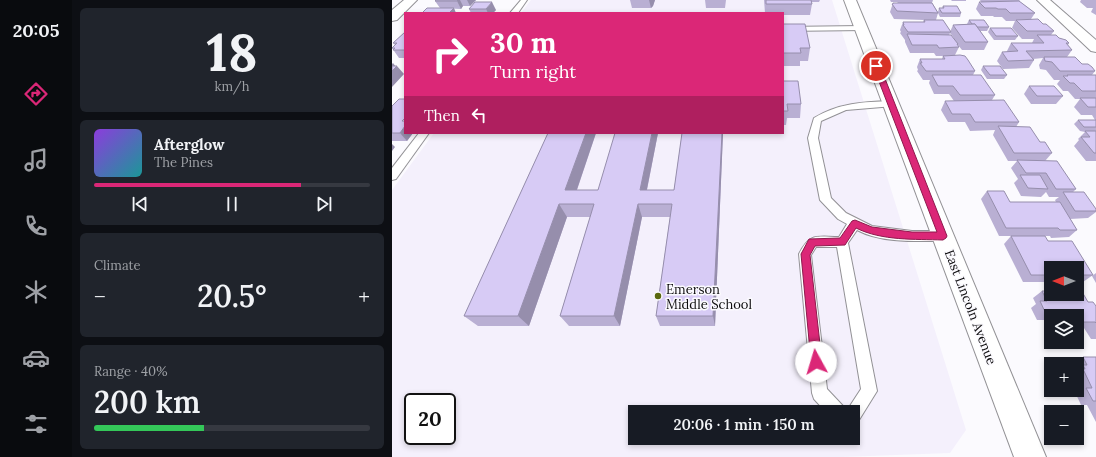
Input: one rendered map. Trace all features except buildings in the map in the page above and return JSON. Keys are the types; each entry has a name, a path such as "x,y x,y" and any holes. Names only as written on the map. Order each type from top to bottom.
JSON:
{"street":[{"path":"394,13 411,0"},
{"name":"East Lincoln Avenue","path":"850,0 1030,457"},
{"path":"1043,0 1096,48"}],"lane":[{"path":"515,12 524,0"},
{"path":"784,29 862,28"},
{"path":"891,104 851,105 831,111 817,120 813,138 826,200 842,216 870,231 912,236 943,236"},
{"path":"392,176 423,134"},
{"path":"855,223 842,242 869,391 859,405"},
{"path":"831,405 820,393 806,254 813,242 842,242"}],"shaded area":[{"name":"Emerson Middle School","path":"531,0 832,0 966,430 950,453 842,457 392,457 392,190 433,134 784,134 784,12 522,12"}],"place":[{"name":"Emerson Middle School","path":"658,296"}],"route":[{"path":"816,362 806,254 813,242 842,242 855,223 870,231 912,236 943,236 876,66"}]}
